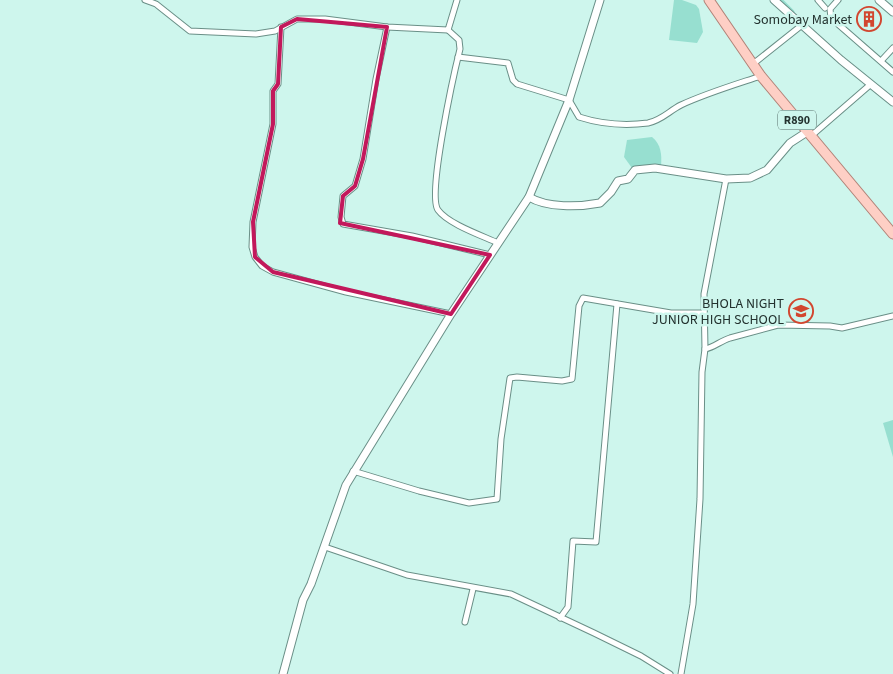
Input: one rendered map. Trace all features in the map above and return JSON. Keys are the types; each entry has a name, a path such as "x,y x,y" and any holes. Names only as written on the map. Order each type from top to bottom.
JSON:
{"main road":[{"name":"R890","path":"709,0 761,76 893,234"}],"street":[{"path":"145,0 156,4 190,31 256,34 275,31 297,19 448,30 459,40 458,57 439,160 434,200 438,210 454,222 498,243"},
{"path":"448,30 457,0"},
{"path":"283,674 304,600 325,547 346,485 451,314 529,197 570,100 600,0"},
{"path":"774,0 893,102"},
{"path":"818,0 824,8"},
{"path":"838,0 830,9 831,18 893,72"},
{"path":"879,0 893,12"},
{"path":"753,64 802,25"},
{"path":"281,27 278,84 273,91 272,124 253,222 252,247 255,257 262,266 273,272 346,292 451,314"},
{"path":"387,27 376,79 364,159 355,186 343,196 341,217 343,224 412,236 490,256"},
{"path":"881,61 893,48"},
{"path":"458,57 508,63 517,84 570,100 579,117 599,124 647,123 665,117 673,109 713,91 761,76"},
{"path":"529,197 541,202 559,204 600,203 611,192 618,180 628,179 635,170 655,168 742,180 767,170 790,143 809,134 871,84"},
{"path":"681,674 693,597 700,499 705,285 726,179"},
{"path":"353,471 419,491 469,503 497,500 501,439 510,378 517,377 562,382 572,379 580,301 583,298 672,313 703,313"},
{"path":"560,618 568,607 572,541 596,542 617,304"},
{"path":"705,349 716,347 722,340 778,325 842,328 893,316"},
{"path":"325,547 407,575 473,589 510,594 533,603 560,618 641,656 670,674"},
{"path":"466,622 473,589"}],"highlighted area":[{"path":"297,19 387,27 363,159 355,186 343,196 340,223 490,255 451,314 273,272 255,257 253,222 273,124 273,91 278,84 281,27"}],"shaded area":[{"path":"674,0 682,0 696,5 699,9 703,32 697,43 669,40"},
{"path":"652,137 660,150 661,166 632,168 624,157 627,140"},
{"path":"893,420 893,457 883,423"}],"waterway":[{"path":"780,0 792,12"}],"place":[{"name":"Somobay Market","path":"869,19"},
{"name":"BHOLA NIGHT JUNIOR HIGH SCHOOL","path":"801,311"}]}
